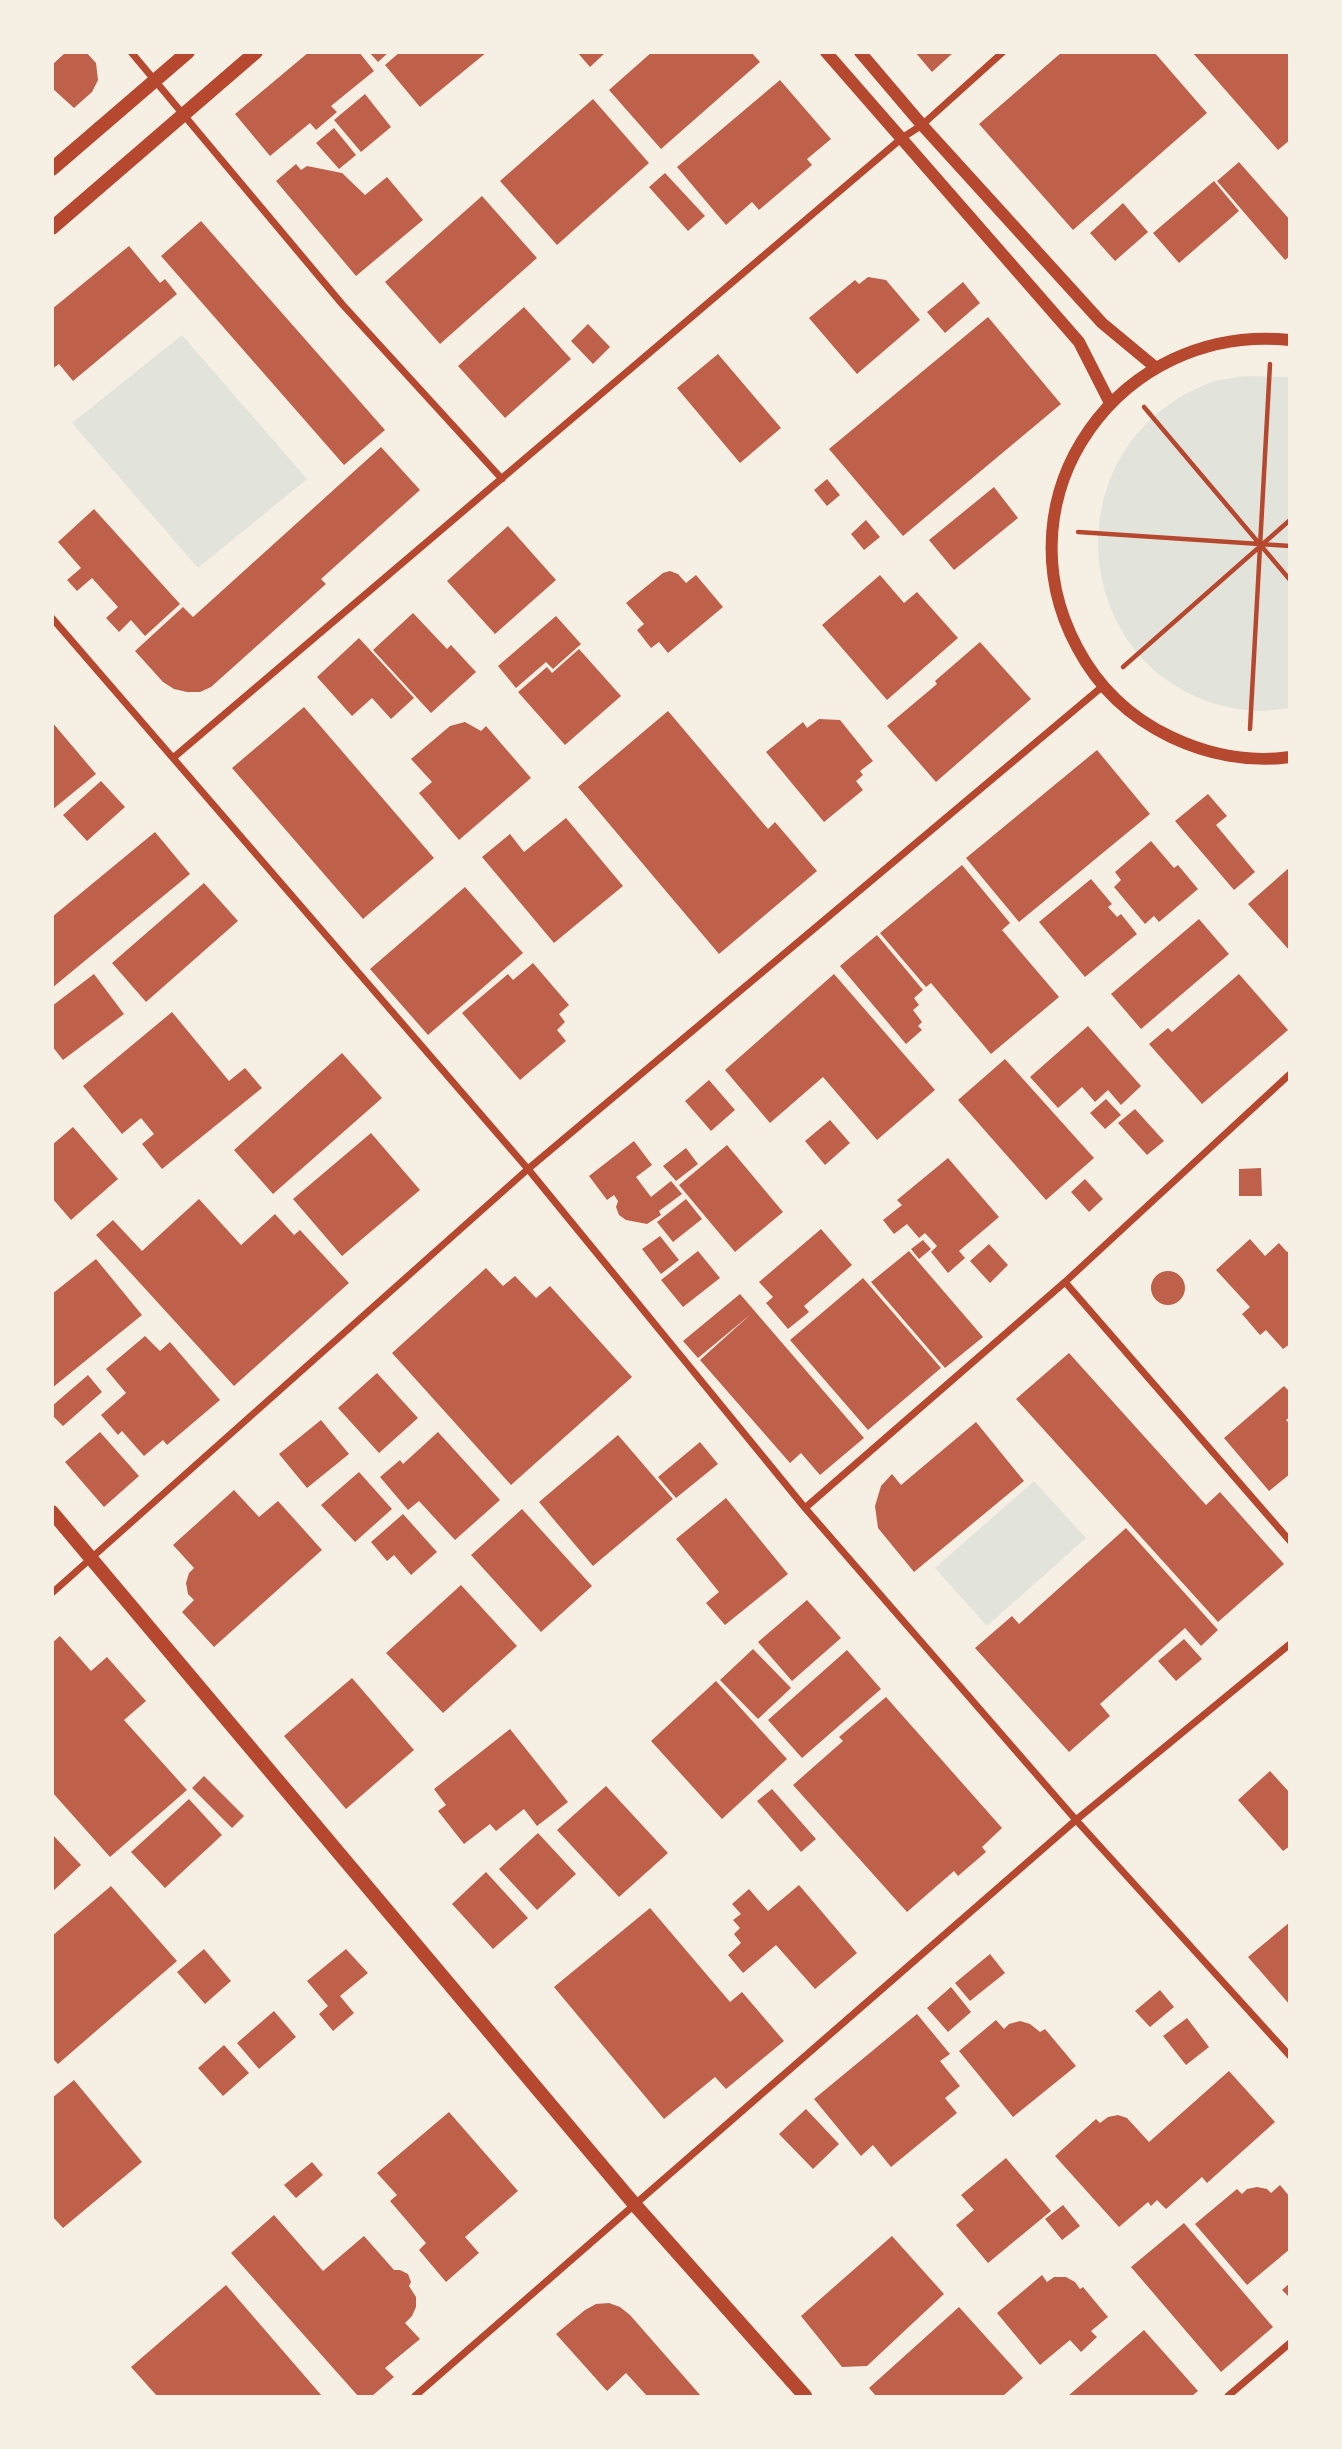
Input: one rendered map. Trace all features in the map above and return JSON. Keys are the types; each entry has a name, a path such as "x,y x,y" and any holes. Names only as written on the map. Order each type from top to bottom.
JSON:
{"main road":[{"path":"52,169 188,52"},
{"path":"52,228 256,52"},
{"path":"52,1512 635,2206 805,2396"}],"street":[{"path":"131,52 342,304 502,479"},
{"path":"826,52 1079,342 1110,403"},
{"path":"860,52 922,125 1102,323 1155,367"},
{"path":"173,758 902,138 922,125 1003,52"},
{"path":"1290,340 1259,338 1219,343 1179,355 1139,378 1110,403 1077,449 1064,478 1056,508 1052,540 1053,571 1059,603 1069,633 1103,686 1140,720 1184,743 1232,757 1290,757"},
{"path":"52,618 527,1170 805,1508 1076,1820 1290,2056"},
{"path":"52,1592 527,1170 1103,686"},
{"path":"805,1508 1065,1282 1290,1074"},
{"path":"1065,1282 1290,1541"},
{"path":"415,2396 1076,1820 1290,1644"},
{"path":"1228,2396 1290,2343"}],"path":[{"path":"1250,729 1270,360"},
{"path":"1141,404 1290,580"},
{"path":"1123,667 1290,520"},
{"path":"1077,532 1290,546"}],"shaded area":[{"path":"182,335 307,479 198,568 72,423"},
{"path":"1244,376 1290,377 1289,708 1262,711 1195,696 1148,664 1116,619 1100,567 1101,512 1120,459 1156,414 1212,382"},
{"path":"1034,1481 1086,1538 987,1626 935,1568"}],"building":[{"path":"66,52 86,52 96,63 98,80 92,92 74,108 52,88 52,65"},
{"path":"309,52 359,52 374,71 331,106 337,112 316,130 310,123 270,156 235,114"},
{"path":"369,52 389,52 378,62"},
{"path":"400,52 487,52 420,107 385,65"},
{"path":"577,52 606,52 590,67"},
{"path":"652,52 751,52 760,62 661,149 609,90"},
{"path":"915,52 954,52 932,72"},
{"path":"1062,52 1154,52 1207,113 1073,230 979,124"},
{"path":"1192,52 1290,52 1290,140 1278,150"},
{"path":"780,80 831,139 807,159 812,165 759,210 752,202 726,225 677,167"},
{"path":"365,94 391,127 361,152 334,120"},
{"path":"593,99 649,163 557,245 500,181"},
{"path":"334,128 356,155 339,169 316,143"},
{"path":"1239,162 1290,220 1290,256 1285,260 1217,181"},
{"path":"296,164 301,170 307,166 342,173 365,195 387,177 423,220 356,276 276,181"},
{"path":"665,173 705,216 688,231 649,187"},
{"path":"1214,181 1239,211 1179,263 1153,233"},
{"path":"482,196 537,258 440,344 385,282"},
{"path":"1123,203 1148,232 1115,261 1090,233"},
{"path":"201,221 385,430 344,465 161,256"},
{"path":"129,246 160,283 165,279 177,294 73,381 59,364 52,369 52,309"},
{"path":"868,277 886,280 920,320 857,374 809,318 855,280 859,284"},
{"path":"963,282 980,303 945,333 927,312"},
{"path":"524,307 571,359 505,418 458,366"},
{"path":"988,317 1061,404 903,536 829,449"},
{"path":"588,324 610,347 593,364 571,341"},
{"path":"718,354 781,428 740,463 677,388"},
{"path":"381,447 420,490 321,579 326,584 211,687 200,692 187,692 174,689 163,682 135,651 183,607 193,617"},
{"path":"827,479 840,495 827,506 814,490"},
{"path":"994,487 1018,518 954,570 929,540"},
{"path":"94,509 180,604 145,636 131,620 119,632 106,618 118,607 92,578 77,591 67,580 81,568 58,542"},
{"path":"866,520 880,537 864,550 851,534"},
{"path":"508,526 556,580 495,634 447,581"},
{"path":"670,571 678,574 686,583 696,575 723,607 668,653 659,642 651,648 637,630 644,624 626,603 663,573"},
{"path":"880,575 904,603 917,592 958,638 887,700 822,625"},
{"path":"413,613 447,649 451,645 476,672 431,713 373,650"},
{"path":"556,616 581,644 553,669 546,662 516,688 498,666"},
{"path":"359,638 414,698 391,719 372,698 352,716 317,677"},
{"path":"980,642 1031,699 936,782 887,726 937,684 935,681"},
{"path":"579,649 621,696 565,745 518,692 547,667 552,673"},
{"path":"304,707 434,858 363,919 232,768"},
{"path":"668,711 768,829 775,822 817,871 719,954 578,787"},
{"path":"819,719 840,720 873,761 860,771 863,775 856,781 863,790 824,822 766,752 803,722 807,728"},
{"path":"52,722 96,774 52,810"},
{"path":"465,722 481,731 486,726 531,778 459,840 419,793 432,782 411,759 450,726"},
{"path":"1097,750 1150,814 1019,922 966,858"},
{"path":"101,781 125,807 87,841 63,815"},
{"path":"1208,794 1227,816 1216,825 1255,872 1234,890 1175,821"},
{"path":"566,818 623,886 554,943 482,857 510,834 524,852"},
{"path":"155,832 190,874 52,988 52,917"},
{"path":"1151,841 1174,868 1178,865 1198,889 1159,922 1154,916 1145,924 1114,887 1121,880 1115,872"},
{"path":"962,865 1010,923 1002,930 1059,997 991,1054 931,983 926,987 880,933"},
{"path":"1290,867 1290,951 1248,904"},
{"path":"1091,879 1112,904 1108,907 1117,917 1121,914 1137,934 1085,977 1039,922"},
{"path":"204,883 238,921 146,1002 112,963"},
{"path":"465,887 523,953 428,1035 370,969"},
{"path":"1199,919 1229,954 1141,1029 1111,994"},
{"path":"877,935 923,990 914,998 919,1005 913,1010 922,1022 918,1026 922,1030 906,1044 840,966"},
{"path":"533,963 569,1005 559,1014 565,1022 557,1030 566,1041 520,1080 462,1013 508,974 513,980"},
{"path":"94,974 124,1014 63,1060 52,1046 52,1006"},
{"path":"834,974 935,1090 877,1140 823,1077 770,1123 725,1070"},
{"path":"1239,974 1288,1030 1202,1104 1149,1044 1168,1028 1172,1032"},
{"path":"172,1012 229,1081 245,1068 262,1088 162,1169 142,1144 154,1134 141,1118 122,1134 83,1086"},
{"path":"1088,1026 1141,1086 1121,1105 1108,1090 1095,1102 1082,1087 1058,1108 1030,1077"},
{"path":"342,1053 382,1098 273,1194 234,1150"},
{"path":"1005,1059 1094,1158 1046,1200 958,1100"},
{"path":"709,1080 735,1110 711,1131 685,1101"},
{"path":"1106,1099 1121,1115 1105,1129 1090,1113"},
{"path":"1135,1109 1164,1141 1147,1155 1118,1123"},
{"path":"830,1120 850,1143 825,1165 805,1141"},
{"path":"73,1127 118,1179 71,1220 52,1198 52,1145"},
{"path":"371,1133 420,1190 342,1256 293,1199"},
{"path":"634,1141 652,1165 636,1177 651,1197 671,1181 682,1194 659,1211 661,1215 647,1224 626,1220 619,1215 616,1207 618,1201 614,1195 607,1200 589,1176"},
{"path":"727,1145 783,1212 735,1252 679,1185"},
{"path":"686,1148 698,1164 676,1181 663,1166"},
{"path":"948,1158 999,1217 959,1251 965,1258 948,1273 931,1252 937,1246 925,1233 919,1238 907,1224 894,1234 883,1220 902,1205 897,1200"},
{"path":"1261,1168 1262,1196 1239,1196 1239,1169"},
{"path":"1085,1179 1103,1199 1089,1212 1071,1192"},
{"path":"199,1199 241,1245 275,1214 294,1235 300,1230 349,1283 234,1386 96,1235 113,1220 142,1251"},
{"path":"686,1199 702,1219 673,1242 657,1222"},
{"path":"821,1229 852,1265 804,1306 809,1312 788,1329 766,1303 773,1297 759,1282"},
{"path":"660,1236 679,1260 661,1274 642,1249"},
{"path":"1250,1239 1265,1256 1279,1243 1287,1252 1290,1250 1290,1344 1283,1349 1266,1330 1260,1335 1242,1314 1250,1307 1216,1270"},
{"path":"923,1240 931,1249 919,1259 911,1249"},
{"path":"989,1244 1008,1265 990,1283 970,1261"},
{"path":"698,1251 720,1278 683,1307 661,1280"},
{"path":"909,1251 983,1337 945,1368 871,1282"},
{"path":"96,1259 142,1315 52,1388 52,1294"},
{"path":"486,1268 503,1286 515,1276 536,1298 550,1286 632,1377 511,1485 392,1353"},
{"path":"1168,1271 1180,1276 1185,1288 1180,1300 1168,1305 1156,1300 1151,1288 1156,1276"},
{"path":"863,1278 941,1368 868,1430 790,1340"},
{"path":"740,1294 864,1438 820,1475 801,1453 790,1463 700,1360 751,1314 698,1358 683,1341"},
{"path":"145,1336 160,1351 170,1342 220,1400 167,1445 163,1440 144,1456 122,1431 118,1435 101,1415 126,1393 106,1369"},
{"path":"1069,1353 1206,1505 1220,1492 1284,1564 1218,1622 1016,1399"},
{"path":"377,1373 418,1418 379,1453 338,1408"},
{"path":"88,1375 102,1392 63,1426 52,1415 52,1406"},
{"path":"1284,1386 1290,1392 1290,1417 1286,1420 1290,1424 1290,1474 1269,1491 1224,1438"},
{"path":"321,1420 349,1454 307,1488 279,1454"},
{"path":"976,1422 1024,1481 914,1572 878,1528 875,1506 881,1486 892,1474 901,1485"},
{"path":"100,1432 139,1476 104,1507 65,1462"},
{"path":"438,1432 500,1500 455,1540 419,1501 408,1510 380,1477 400,1460 403,1464"},
{"path":"618,1435 673,1499 593,1566 539,1502"},
{"path":"700,1442 718,1464 676,1498 658,1477"},
{"path":"359,1472 392,1509 355,1542 321,1505"},
{"path":"234,1490 259,1517 278,1501 322,1550 214,1647 182,1612 194,1600 188,1594 186,1583 194,1568 173,1545"},
{"path":"726,1498 788,1574 725,1625 706,1603 719,1592 676,1539"},
{"path":"522,1509 592,1586 541,1632 471,1555"},
{"path":"403,1514 437,1552 411,1575 394,1555 387,1561 371,1542"},
{"path":"1126,1528 1218,1630 1201,1646 1185,1628 1100,1704 1110,1716 1069,1752 975,1648 1012,1616 1019,1624"},
{"path":"461,1585 517,1646 443,1713 386,1653"},
{"path":"807,1600 841,1638 792,1681 758,1642"},
{"path":"60,1636 91,1671 107,1657 146,1701 124,1720 187,1790 110,1857 52,1792 52,1643"},
{"path":"1184,1639 1202,1659 1176,1681 1158,1661"},
{"path":"753,1649 791,1688 758,1719 720,1680"},
{"path":"847,1650 881,1689 802,1758 768,1720"},
{"path":"352,1678 414,1750 346,1809 284,1736"},
{"path":"716,1681 787,1759 722,1819 651,1741"},
{"path":"886,1697 1002,1828 982,1847 986,1852 958,1876 954,1871 907,1912 793,1785 843,1741 839,1737"},
{"path":"510,1729 568,1802 537,1826 524,1809 496,1831 490,1824 464,1844 438,1811 446,1805 434,1789"},
{"path":"1270,1771 1290,1793 1290,1846 1283,1851 1238,1800"},
{"path":"204,1776 244,1816 232,1828 192,1788"},
{"path":"606,1786 668,1853 619,1897 557,1830"},
{"path":"772,1789 816,1839 801,1852 757,1801"},
{"path":"189,1799 222,1835 165,1888 131,1852"},
{"path":"538,1833 576,1874 537,1910 499,1869"},
{"path":"52,1834 81,1865 52,1892"},
{"path":"486,1872 528,1918 493,1949 452,1904"},
{"path":"799,1885 857,1953 815,1989 776,1945 743,1973 728,1955 741,1943 734,1934 740,1928 733,1920 741,1914 732,1904 749,1889 768,1911"},
{"path":"111,1886 177,1961 58,2064 52,2058 52,1936"},
{"path":"650,1908 730,2002 742,1992 784,2041 726,2089 715,2077 664,2119 554,1987"},
{"path":"1290,1922 1290,2005 1248,1957"},
{"path":"204,1949 231,1981 205,2004 177,1972"},
{"path":"346,1949 368,1973 340,1996 354,2013 333,2031 319,2014 328,2006 307,1981"},
{"path":"990,1954 1005,1973 970,2001 955,1983"},
{"path":"951,1987 971,2012 948,2032 927,2008"},
{"path":"1160,1990 1174,2007 1150,2027 1135,2011"},
{"path":"274,2011 296,2037 259,2069 237,2043"},
{"path":"917,2014 950,2054 940,2061 960,2086 945,2098 957,2113 891,2167 873,2145 861,2156 814,2099"},
{"path":"1187,2018 1209,2047 1186,2065 1163,2036"},
{"path":"996,2020 1004,2029 1009,2024 1020,2021 1030,2024 1040,2032 1045,2029 1076,2066 1013,2117 959,2051"},
{"path":"224,2045 249,2073 223,2096 198,2068"},
{"path":"1229,2071 1275,2122 1207,2183 1202,2177 1166,2209 1157,2200 1151,2206 1148,2202 1119,2227 1055,2156 1096,2119 1100,2123 1108,2117 1118,2115 1127,2118 1149,2142"},
{"path":"74,2080 142,2162 63,2228 52,2216 52,2098"},
{"path":"806,2109 839,2144 813,2169 779,2134"},
{"path":"449,2112 518,2191 465,2237 479,2253 446,2282 419,2250 426,2243 390,2201 397,2195 377,2173"},
{"path":"1006,2158 1051,2211 988,2263 956,2225 974,2210 961,2195"},
{"path":"312,2162 323,2175 296,2198 284,2185"},
{"path":"1280,2185 1290,2197 1290,2249 1247,2285 1195,2224 1237,2189 1242,2194 1247,2189 1257,2187 1267,2189 1271,2193"},
{"path":"1063,2205 1080,2226 1062,2240 1045,2219"},
{"path":"274,2215 323,2271 364,2236 394,2270 408,2274 411,2282 409,2286 416,2297 416,2307 405,2323 420,2339 385,2368 394,2377 372,2396 358,2396 231,2253"},
{"path":"1184,2223 1273,2327 1221,2372 1131,2267"},
{"path":"892,2236 944,2294 867,2366 842,2367 801,2316"},
{"path":"1042,2275 1047,2282 1054,2277 1066,2277 1080,2289 1083,2287 1108,2317 1091,2331 1097,2337 1081,2352 1070,2340 1040,2365 997,2313"},
{"path":"1290,2283 1290,2298 1282,2290"},
{"path":"226,2285 322,2396 157,2396 131,2367"},
{"path":"609,2303 630,2315 701,2396 647,2396 626,2373 607,2391 556,2334 585,2310 596,2304"},
{"path":"959,2307 1023,2378 1003,2396 876,2396 869,2388"},
{"path":"1144,2330 1198,2391 1192,2396 1068,2396"}]}
